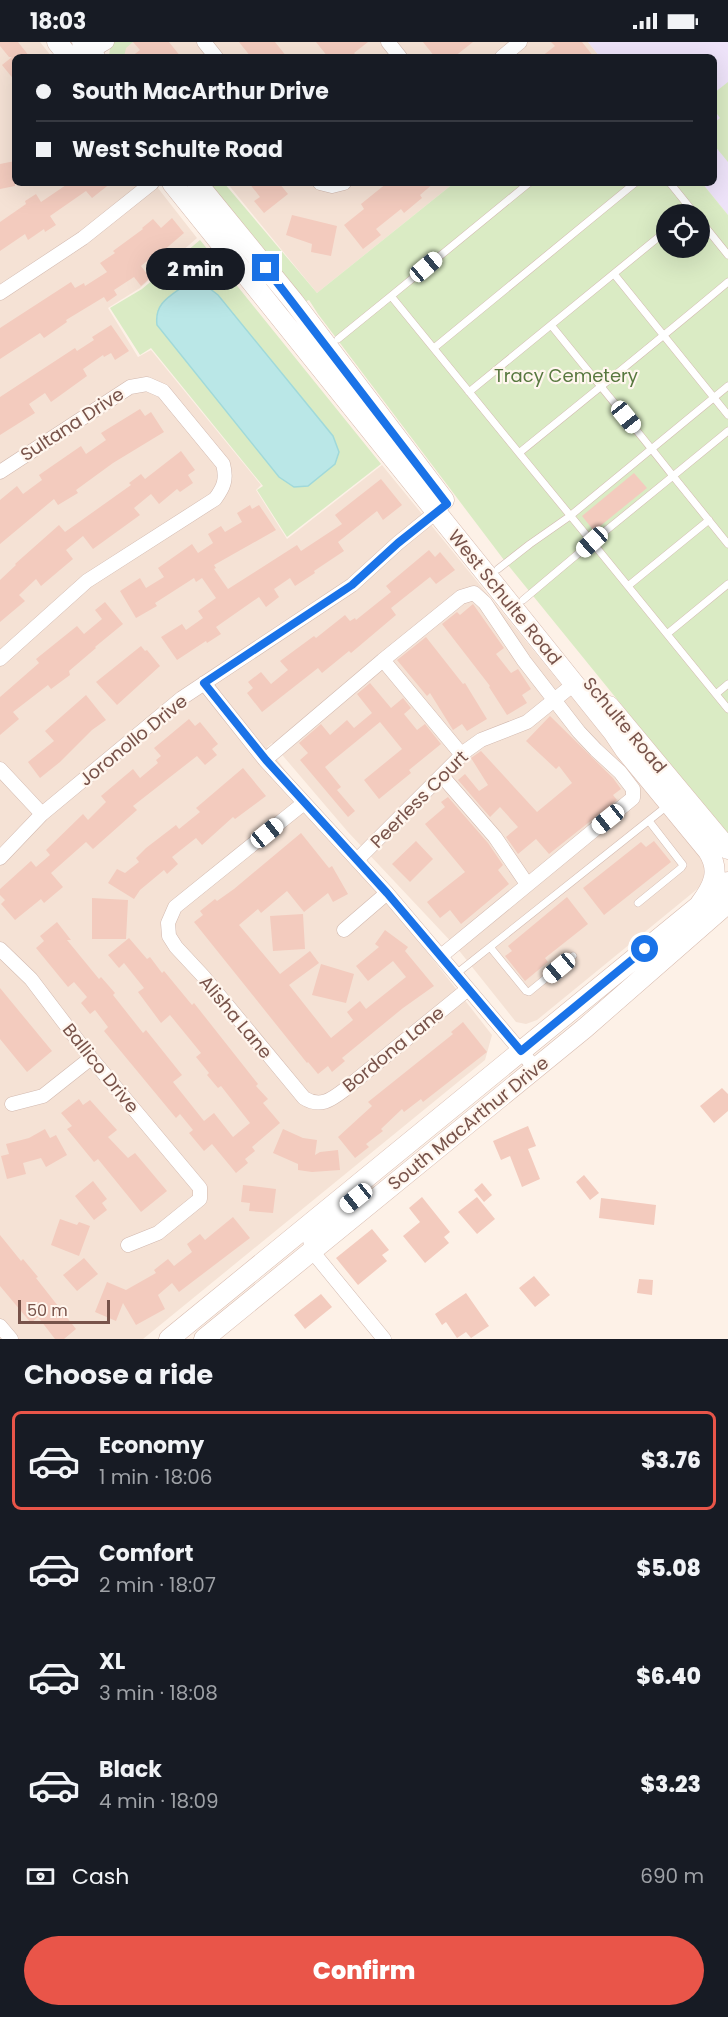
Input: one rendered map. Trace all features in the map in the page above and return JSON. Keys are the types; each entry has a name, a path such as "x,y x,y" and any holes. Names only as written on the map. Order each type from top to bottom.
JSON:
{"main road":[{"path":"57,42 86,50"},
{"name":"West Schulte Road","path":"174,186 442,508 523,600"},
{"name":"West Schulte Road","path":"199,186 294,302 442,508 574,684 613,732"},
{"name":"Schulte Road","path":"523,600 728,849"},
{"path":"613,732 625,750 708,851 714,862 714,882 700,904"},
{"name":"Schulte Road","path":"613,732 630,746 728,862"},
{"name":"South MacArthur Drive","path":"170,1339 728,882"},
{"name":"South MacArthur Drive","path":"204,1339 611,1006 669,952 728,903"},
{"path":"669,952 693,944 728,915"}],"street":[{"path":"204,42 214,54"},
{"path":"388,42 398,54"},
{"path":"506,54 520,42"},
{"path":"0,293 83,238 148,186"},
{"name":"Sultana Drive","path":"0,472 130,387 147,384 163,391 223,464 226,476 223,488 215,499 87,581 0,659"},
{"name":"Joronollo Drive","path":"0,858 42,814 182,698 352,585 398,543 442,508"},
{"path":"266,760 383,660 462,597 474,593 485,603 524,661 590,744 620,772 633,789 633,798 441,956"},
{"path":"383,660 462,754"},
{"path":"204,683 266,760 387,893 535,1068"},
{"name":"Peerless Court","path":"357,860 462,754 481,740 527,722 574,684"},
{"path":"0,769 42,814"},
{"path":"442,776 495,837 527,884"},
{"name":"Alisha Lane","path":"304,803 175,907 168,922 169,936 176,947 203,976 304,1098 316,1103"},
{"path":"344,930 387,893"},
{"name":"Ballico Drive","path":"0,949 31,980 91,1058 200,1188 200,1199 158,1233 128,1245"},
{"name":"Bordona Lane","path":"316,1103 327,1102 344,1090 468,989"},
{"path":"12,1104 43,1096 91,1058"},
{"path":"374,1172 366,1187 356,1198 310,1240 312,1251 384,1339"},
{"path":"0,1326 11,1339"}],"lane":[{"path":"338,339 525,186"},
{"path":"434,348 631,186"},
{"path":"672,186 685,204"},
{"path":"710,233 728,255"},
{"path":"470,392 656,239"},
{"path":"614,274 728,415"},
{"path":"519,453 728,282"},
{"path":"392,296 728,709"},
{"path":"551,325 728,544"},
{"path":"498,569 570,516 728,386"},
{"path":"523,600 728,431"},
{"path":"628,586 709,520"},
{"path":"667,634 728,584"},
{"path":"716,694 728,684"},
{"path":"456,974 669,804"},
{"path":"638,903 683,865 648,821"},
{"path":"490,946 526,992 529,992 573,956"}],"shaded area":[{"path":"0,42 40,42 50,54 12,54 12,186 156,186 197,238 140,288 108,308 138,357 151,350 261,485 256,490 287,539 382,465 703,858 705,871 701,886 537,1020 526,1024 516,1022 457,948 348,832 272,743 267,747 492,1035 485,1060 143,1339 0,1339"},
{"path":"111,42 588,42 598,54 121,54"},
{"path":"588,42 728,42 728,215 704,186 717,186 717,54 598,54"},
{"path":"229,186 450,186 317,293"}],"green space":[{"path":"115,42 133,42 126,48 125,54 109,54 110,48"},
{"path":"728,82 728,162 717,149 717,120 720,118 717,114 717,91"},
{"name":"Tracy Cemetery","path":"210,186 227,186 317,293 450,186 704,186 728,215 728,836 504,560 309,300 304,302"},
{"path":"200,240 381,464 287,537 257,490 263,486 151,348 140,355 110,308 142,289"}],"water":[{"path":"188,283 205,285 218,295 333,436 339,452 335,464 308,486 294,487 279,477 157,325 161,305"}],"building":[{"path":"0,42 18,42 28,54 12,54 12,57 9,57 0,46"},
{"path":"133,42 169,42 179,54 135,54 140,50"},
{"path":"239,42 275,42 285,54 249,54"},
{"path":"316,42 368,42 355,54 326,54"},
{"path":"423,42 473,42 458,54 433,54"},
{"path":"551,42 582,42 592,54 545,54 555,46"},
{"path":"12,57 12,77 2,65"},
{"path":"12,162 12,186 15,186 0,189 0,164"},
{"path":"65,186 107,186 92,198 86,191 50,216 56,225 45,232 44,229 28,240 25,234 0,251 0,222 36,194 41,202"},
{"path":"251,186 281,186 288,194 264,213 254,201 260,197"},
{"path":"383,186 430,186 420,195 422,198 404,213 401,209 376,229 381,235 363,249 344,225 364,209 361,204"},
{"path":"292,215 337,226 331,256 311,252 312,244 286,235"},
{"path":"172,218 184,233 141,266 150,278 141,286 134,277 114,290 117,295 107,302 104,297 66,320 67,322 44,338 40,333 0,359 0,328 71,282 75,288 84,283 85,286 107,272 100,263 115,253 113,251 153,219 161,228"},
{"path":"111,325 129,351 115,360 111,353 104,357 103,355 83,369 87,376 51,402 45,393 29,404 35,413 0,435 0,397 75,348 77,351 94,340 92,337"},
{"path":"140,409 145,416 151,412 164,432 113,463 76,490 78,493 58,505 54,499 0,544 0,500 17,486 23,494 42,480 39,475 81,446 86,454 106,440 101,433"},
{"path":"181,451 195,470 188,475 193,483 180,492 177,489 159,504 151,494 134,508 140,515 93,549 83,536 66,550 73,559 41,586 36,579 19,595 25,601 0,622 0,580 15,564 59,525 65,532 131,485 129,483 141,474 145,479"},
{"path":"634,473 647,488 594,531 582,516"},
{"path":"381,479 402,505 383,520 377,511 338,542 344,551 314,571 315,573 295,586 290,578 274,589 279,597 266,607 259,597 216,627 221,634 177,660 161,637 182,624 186,630 203,618 198,611 216,598 202,578 196,582 194,578 155,603 157,606 136,618 120,591 140,578 146,588 164,577 158,568 192,544 198,553 213,543 208,534 221,526 225,532 242,522 237,513 250,505 252,509 259,505 276,530 214,565 216,568 214,569 228,589 297,545 301,551 342,524 335,515"},
{"path":"429,550 435,557 440,552 455,570 436,584 430,577 391,608 396,615 351,653 349,651 322,673 318,668 262,712 247,693 253,688 248,682 261,672 271,684 288,670 280,661 314,636 316,638 345,615 350,621 355,618 356,620 391,592 386,586"},
{"path":"105,602 123,624 69,671 70,675 51,689 48,685 13,712 19,719 0,735 0,697 39,663 36,659 77,626 84,634 102,619 95,610"},
{"path":"473,604 504,648 496,654 511,673 518,669 531,689 522,695 527,703 507,715 490,686 442,624 457,612 460,615"},
{"path":"426,637 463,684 465,683 487,719 467,731 462,724 453,730 430,693 427,696 397,660"},
{"path":"141,646 160,666 117,705 96,682"},
{"path":"370,683 391,708 403,698 411,708 404,714 417,730 425,724 441,744 379,799 364,780 402,749 380,722 325,767 341,787 337,790 355,811 348,817 300,760 308,753 299,743 321,724 330,735 347,720 354,728 372,713 357,694"},
{"path":"86,695 106,720 40,778 28,762 54,741 45,731"},
{"path":"550,716 613,778 621,789 613,795 617,800 549,854 536,839 518,854 506,837 518,827 500,807 490,817 458,780 465,774 479,791 488,785 471,758 481,751 537,812 572,783 559,766 556,769 526,741"},
{"path":"189,719 195,726 200,722 218,744 212,749 217,755 205,765 197,756 133,806 137,810 93,849 86,842 51,873 63,887 44,903 41,899 15,920 1,904 5,900 0,895 0,889 31,861 36,867 50,855 46,850 83,814 88,820 106,802 101,796 133,769 140,778 158,763 156,760 161,756 154,748"},
{"path":"243,768 266,796 235,819 233,817 202,845 196,838 172,857 178,864 167,874 164,870 140,890 134,899 108,883 117,869 125,873 139,862 136,858 146,848 176,825 179,829 200,812 196,808"},
{"path":"448,797 488,843 503,865 498,870 509,884 461,924 450,910 440,918 427,902 465,872 425,824 445,807 441,802"},
{"path":"301,833 329,868 332,866 348,894 333,902 328,893 304,912 287,891 261,913 258,909 239,925 280,974 310,951 319,963 289,985 331,1038 353,1020 347,1012 360,1001 366,1009 406,977 393,961 368,981 356,966 379,947 375,944 385,930 408,947 405,951 434,986 342,1058 345,1061 332,1072 328,1066 318,1074 194,922 203,915 200,911 215,899 217,901 234,889"},
{"path":"416,841 433,859 410,882 392,864"},
{"path":"654,841 671,862 604,915 583,888 641,842 646,847"},
{"path":"567,897 588,924 545,958 548,962 525,981 505,956 512,951 508,946"},
{"path":"92,898 128,900 126,939 92,939"},
{"path":"303,914 305,949 273,951 270,916"},
{"path":"57,922 71,940 67,940 99,979 101,977 115,993 113,995 143,1033 146,1030 182,1075 173,1082 204,1121 214,1113 233,1137 250,1123 221,1086 218,1088 207,1075 209,1073 196,1057 201,1053 170,1015 161,1023 138,992 144,988 124,963 119,968 108,955 129,938 147,959 150,957 162,973 164,971 192,1005 194,1003 258,1084 256,1086 268,1099 263,1103 280,1123 252,1147 255,1151 245,1159 248,1163 236,1173 212,1144 204,1151 189,1133 193,1130 180,1114 176,1118 104,1031 108,1027 95,1010 90,1014 81,1003 87,997 74,982 68,987 36,948 44,941 40,936"},
{"path":"321,964 354,974 346,1003 312,995"},
{"path":"0,988 52,1051 27,1072 0,1039"},
{"path":"463,1022 487,1052 423,1102 421,1099 404,1112 402,1109 381,1129 383,1131 366,1144 369,1147 355,1158 338,1137 372,1106 368,1102 453,1034 451,1032"},
{"path":"722,1088 728,1094 728,1111 714,1123 700,1106"},
{"path":"79,1099 83,1105 90,1100 117,1130 108,1137 128,1158 135,1153 167,1191 141,1212 98,1159 94,1162 67,1129 72,1126 61,1113"},
{"path":"528,1126 536,1146 528,1149 540,1179 522,1187 510,1156 501,1160 493,1141"},
{"path":"45,1129 50,1138 56,1135 67,1155 46,1167 41,1158 23,1163 26,1174 7,1179 1,1156 9,1154 6,1144 29,1138"},
{"path":"283,1129 303,1138 317,1140 315,1155 320,1152 338,1150 340,1170 312,1172 298,1170 298,1164 273,1153"},
{"path":"584,1175 599,1193 590,1200 576,1182"},
{"path":"93,1181 107,1199 102,1203 107,1210 94,1220 75,1196"},
{"path":"482,1183 492,1195 484,1202 474,1190"},
{"path":"243,1185 276,1189 273,1213 249,1211 250,1203 241,1202"},
{"path":"422,1197 450,1232 444,1237 449,1243 425,1263 403,1236 420,1222 409,1208"},
{"path":"477,1197 495,1219 477,1234 458,1212"},
{"path":"601,1198 656,1205 654,1225 599,1218"},
{"path":"233,1217 250,1238 179,1292 172,1283 158,1295 165,1309 136,1325 123,1303 116,1321 95,1312 107,1282 126,1290 156,1273 154,1270 168,1259 174,1266 192,1252 187,1244 200,1234 205,1240"},
{"path":"60,1219 77,1225 79,1222 90,1226 79,1256 51,1245"},
{"path":"372,1229 389,1250 382,1255 387,1261 358,1285 336,1258"},
{"path":"0,1235 21,1261 23,1259 38,1277 36,1278 76,1329 64,1339 55,1339 38,1317 31,1323 0,1286"},
{"path":"84,1258 98,1274 77,1291 63,1275"},
{"path":"534,1276 550,1295 535,1307 519,1288"},
{"path":"639,1279 653,1280 652,1295 637,1293"},
{"path":"466,1293 489,1326 471,1338 466,1332 457,1338 446,1322 442,1325 435,1314"},
{"path":"321,1294 332,1307 305,1329 294,1315"}],"route":[{"path":"266,268 447,504 398,543 352,585 204,683 266,760 387,893 521,1051 645,949"}]}
